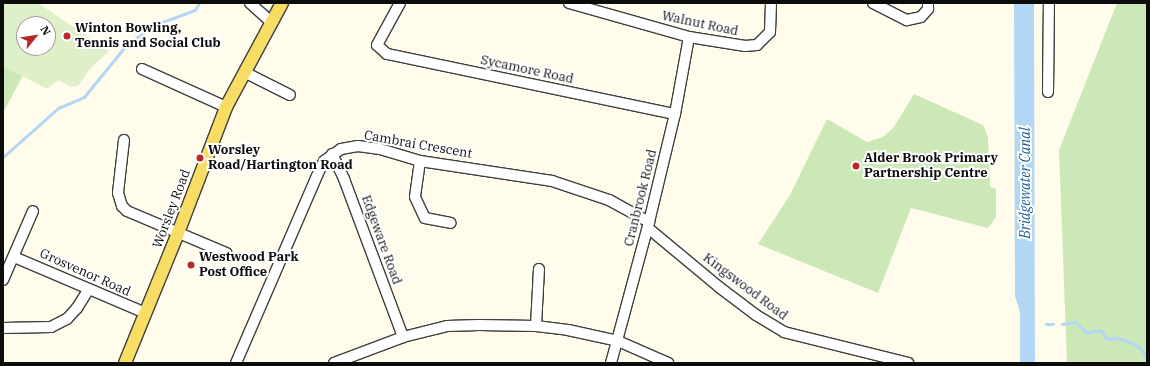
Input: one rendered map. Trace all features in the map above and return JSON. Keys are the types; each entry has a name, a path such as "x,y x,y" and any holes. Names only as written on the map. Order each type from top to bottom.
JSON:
{"main road":[{"name":"Worsley Road","path":"125,363 178,233 226,107 246,73 282,3"}],"street":[{"path":"250,3 272,22"},
{"name":"Sycamore Road","path":"400,3 377,45 387,54 675,114"},
{"name":"Walnut Road","path":"569,3 689,37 745,46 757,45 770,32 771,3"},
{"path":"873,3 907,20 921,17 928,9 928,3"},
{"path":"1048,92 1049,3"},
{"name":"Cranbrook Road","path":"611,363 649,225 675,114 689,37"},
{"path":"142,69 226,107"},
{"path":"246,73 290,95"},
{"path":"124,140 118,193 122,206 126,211 226,253"},
{"name":"Cambrai Crescent","path":"332,154 340,149 358,146 380,149 420,161 552,181 609,200 649,225"},
{"path":"236,363 320,169 324,161 332,154"},
{"name":"Edgeware Road","path":"332,154 344,179 403,337"},
{"path":"420,161 415,197 425,218 451,223"},
{"path":"3,280 33,210"},
{"name":"Kingswood Road","path":"649,225 719,287 766,321 784,332 908,363"},
{"name":"Grosvenor Road","path":"14,257 145,313"},
{"path":"536,326 539,269"},
{"path":"3,328 51,327 67,319 89,289"},
{"path":"334,363 403,337 447,326 479,324 536,326 568,330 618,341 668,363"}],"green space":[{"name":"Winton Bowling, Tennis and Social Club","path":"3,3 38,3 109,51 89,70 78,86 71,87 58,80 47,89 3,66"},
{"path":"1117,3 1147,3 1147,363 1067,363 1059,150"},
{"path":"3,66 23,75 3,113"},
{"path":"914,94 983,125 988,137 990,187 996,189 996,217 988,228 911,208 878,293 758,244 790,195 827,119 867,142 883,137 894,127"}],"water":[{"name":"Bridgewater Canal","path":"1014,3 1034,3 1035,363 1020,363 1020,312 1015,296"}],"waterway":[{"path":"3,157 58,108 84,97 127,44 157,24 195,10 199,3"},
{"path":"1062,324 1075,322 1087,333 1101,331 1103,332 1105,338 1118,338 1132,343 1140,348 1147,358"},
{"path":"1046,324 1053,324"}],"place":[{"name":"Winton Bowling, Tennis and Social Club","path":"67,36"},
{"name":"Worsley Road/Hartington Road","path":"200,158"},
{"name":"Alder Brook Primary Partnership Centre","path":"856,166"},
{"name":"Westwood Park Post Office","path":"191,265"}]}
